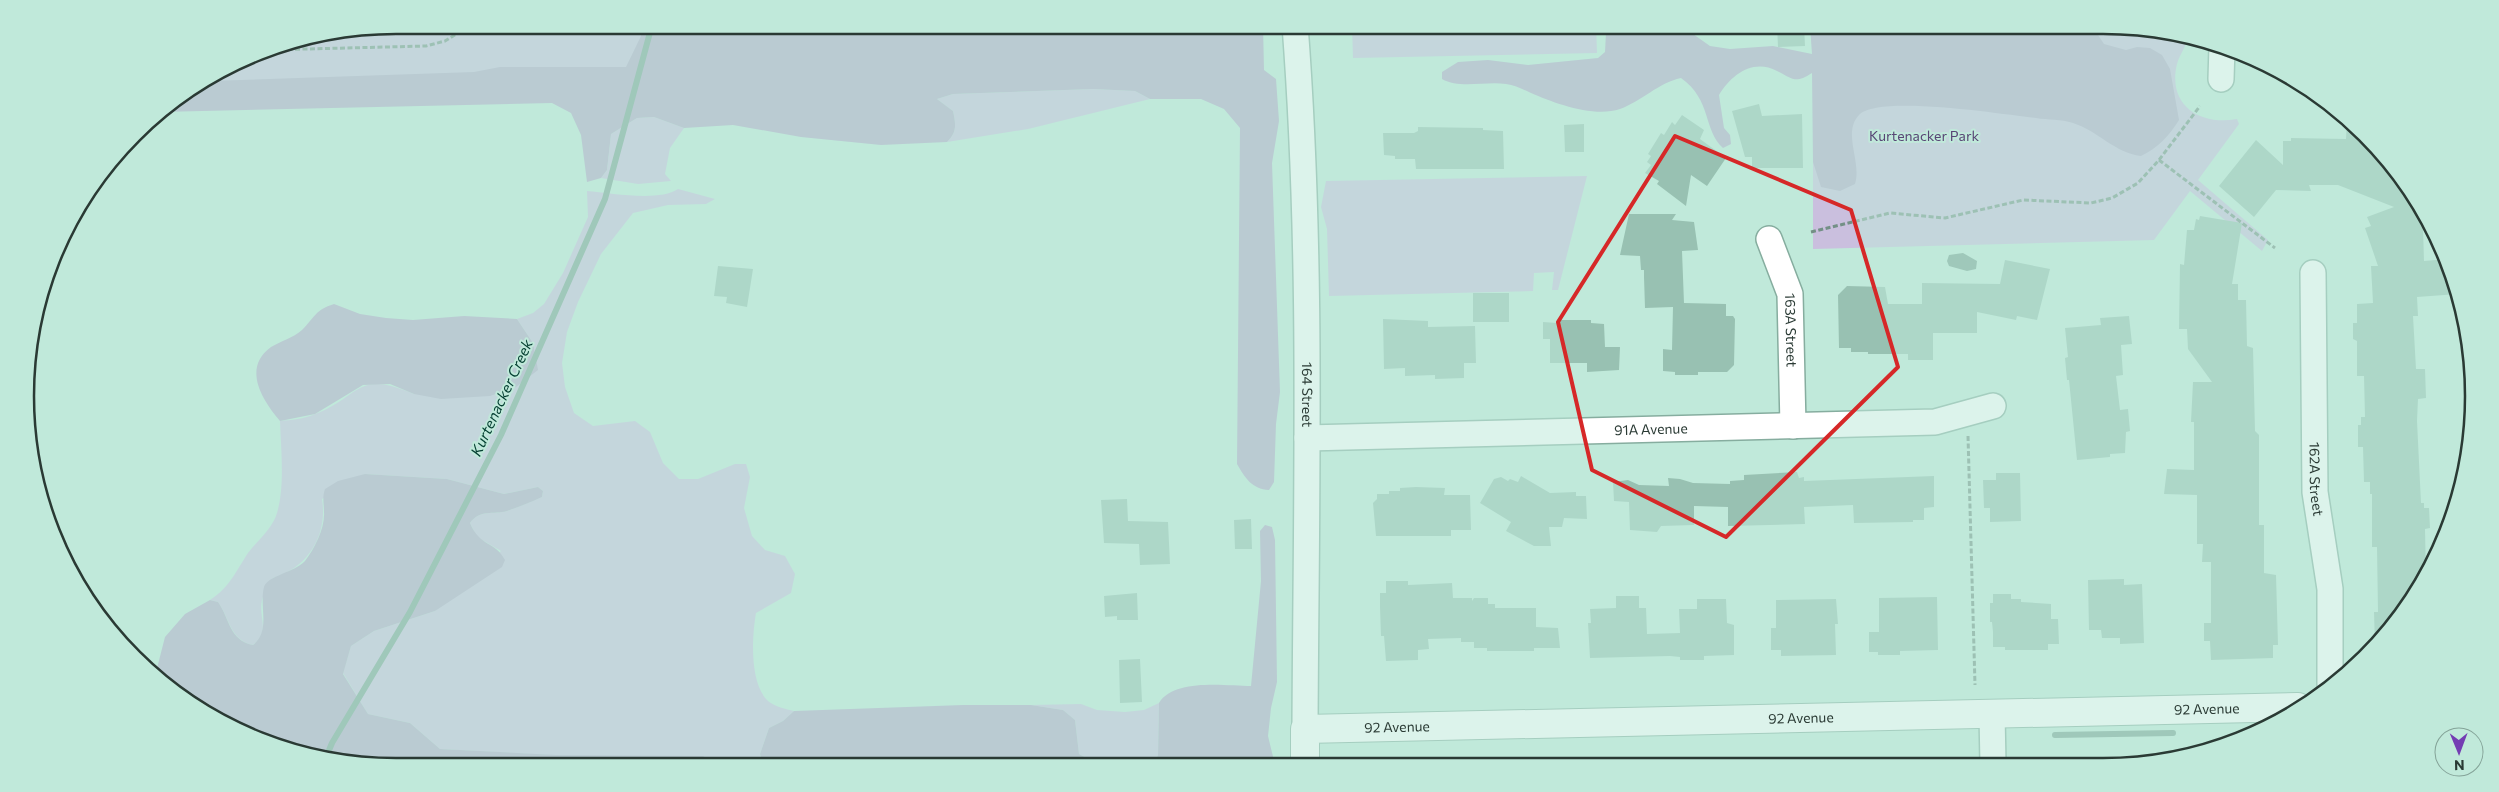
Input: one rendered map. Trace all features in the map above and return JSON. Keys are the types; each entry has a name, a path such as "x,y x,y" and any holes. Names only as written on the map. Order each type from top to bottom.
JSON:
{"street":[{"name":"164 Street","path":"1296,34 1303,133 1307,296 1305,758"},
{"path":"2221,79 2222,54"},
{"name":"163A Street","path":"1769,239 1790,294 1793,426"},
{"name":"162A Street","path":"2313,273 2315,492 2330,590 2330,678"},
{"name":"91A Avenue","path":"1307,438 1935,422 1993,406"},
{"name":"92 Avenue","path":"1305,728 2288,707"},
{"path":"1992,714 1993,758"}],"path":[{"path":"291,49 426,46 445,41 456,34"},
{"path":"1811,232 1890,213 1945,218 2022,200 2067,203 2103,200 2130,190 2159,160 2200,106"},
{"path":"2159,160 2275,248"},
{"path":"1968,435 1975,685"}],"highlighted area":[{"path":"1675,136 1851,210 1898,367 1726,537 1592,470 1558,322"}],"green space":[{"path":"1130,34 192,97 236,71 280,53 325,41 372,35"},
{"path":"1352,34 1596,34 1597,53 1353,58"},
{"name":"Kurtenacker Park","path":"1811,34 2103,34 2150,37 2186,44 2177,64 2175,78 2177,91 2182,101 2189,110 2199,115 2211,119 2237,119 2239,124 2198,180 2268,240 2262,251 2190,191 2154,240 1813,249 1813,55"},
{"path":"1093,89 1135,91 1150,99 1028,129 947,142 953,135 955,128 953,111 937,99 953,94"},
{"path":"654,117 684,128 670,148 665,174 671,181 638,184 601,178 607,170 611,134 637,118"},
{"path":"1587,176 1558,290 1552,290 1554,272 1534,273 1533,291 1329,296 1327,229 1321,207 1326,181"},
{"path":"678,189 715,199 706,204 668,205 633,213 601,254 578,302 567,332 562,363 565,387 574,413 593,426 635,421 650,432 663,463 679,479 698,479 735,464 746,464 750,477 744,508 752,536 765,550 785,556 795,574 791,593 756,613 753,659 758,683 768,701 794,711 783,721 769,728 760,754 761,758 607,758 440,749 410,723 368,714 343,673 351,646 374,631 435,611 501,551 477,537 470,523 482,514 507,511 542,497 543,491 538,487 504,494 447,479 365,474 322,499 322,525 313,548 296,566 273,578 262,600 263,629 258,639 253,645 240,639 231,628 218,602 210,600 228,584 248,553 275,519 282,479 280,421 315,414 360,388 369,385 380,384 395,387 414,394 533,343 517,319 533,313 544,304 563,273 588,217 587,191 647,196 670,193"},
{"path":"1159,703 1157,758 1086,758 1079,754 1075,720 1063,710 1031,705 1081,704 1097,710 1125,712 1144,710"}],"shaded area":[{"path":"641,34 1263,34 1264,70 1276,79 1279,121 1272,163 1280,392 1276,424 1274,482 1269,490 1258,487 1250,482 1237,464 1240,128 1224,109 1201,99 1150,99 1135,91 1093,89 953,94 937,99 953,111 955,128 953,135 947,142 881,145 801,137 733,125 684,128 654,117 637,118 611,134 607,170 601,178 587,182 581,135 571,113 552,103 172,112 217,81 474,72 500,67 626,67"},
{"path":"1606,34 1693,34 1710,46 1730,49 1773,46 1812,54 1811,34 2098,34 2104,44 2126,50 2137,47 2150,48 2162,55 2170,69 2179,120 2163,141 2141,156 2123,151 2091,131 2064,121 1972,110 1916,106 1891,106 1871,109 1859,115 1854,122 1852,130 1856,166 1855,184 1840,191 1821,187 1813,162 1812,73 1802,78 1794,79 1768,67 1760,66 1736,75 1719,95 1724,128 1730,135 1731,144 1723,148 1712,133 1698,96 1681,78 1665,84 1628,106 1598,112 1562,105 1509,85 1498,83 1456,84 1442,79 1442,72 1458,62 1488,60 1528,65 1598,58 1605,52"},
{"path":"1963,253 1977,261 1976,269 1967,271 1949,266 1947,261 1949,255"},
{"path":"334,304 360,314 386,318 413,320 464,316 517,319 533,343 538,370 516,387 490,396 441,399 414,394 390,384 363,385 315,414 280,421 267,404 258,384 256,374 262,355 271,347 302,330 319,311"},
{"path":"365,474 447,479 504,494 538,487 543,491 542,497 538,499 507,511 482,514 470,523 478,536 501,554 505,560 502,567 435,611 374,631 351,646 343,674 368,714 410,723 440,749 556,755 703,756 706,758 396,758 349,755 302,746 257,731 215,710 175,683 157,668 165,637 185,614 210,600 218,602 231,628 239,639 253,645 262,633 263,595 266,583 305,561 319,538 323,525 325,489 338,481"},
{"path":"1265,525 1272,527 1275,540 1277,682 1271,708 1268,736 1273,758 1157,758 1159,703 1166,695 1176,690 1201,685 1251,686 1261,581 1260,531"},
{"path":"963,705 1031,705 1063,710 1075,720 1079,754 1086,758 761,758 760,754 769,728 783,721 794,711"}],"building":[{"path":"1777,34 1804,34 1805,46 1778,47"},
{"path":"1759,104 1762,116 1802,114 1803,168 1752,168 1752,157 1745,157 1732,111"},
{"path":"1682,115 1704,130 1700,139 1726,158 1707,186 1691,175 1686,206 1657,184 1659,181 1645,173 1651,165 1647,162 1651,156 1648,154 1661,133 1664,135 1672,122 1675,125"},
{"path":"1584,124 1584,152 1565,152 1564,125"},
{"path":"1418,127 1483,128 1483,130 1503,131 1504,169 1416,169 1415,159 1395,159 1395,156 1384,155 1383,133 1414,133 1418,131"},
{"path":"2347,128 2375,157 2404,195 2424,228 2424,261 2439,260 2451,295 2417,297 2418,316 2413,316 2416,369 2425,369 2426,398 2418,399 2417,421 2421,503 2424,503 2424,508 2429,508 2430,528 2425,529 2426,560 2404,597 2375,635 2374,612 2378,612 2377,547 2372,547 2372,494 2370,494 2370,482 2364,482 2363,447 2358,447 2358,425 2361,425 2361,417 2365,417 2364,376 2357,376 2357,341 2353,339 2353,323 2357,323 2357,304 2373,303 2371,266 2378,266 2365,228 2371,226 2367,217 2394,207 2338,185 2309,185 2311,191 2276,190 2254,217 2219,186 2256,140 2283,165 2283,141 2291,141 2291,138 2346,139"},
{"path":"1629,214 1676,214 1672,220 1694,222 1698,250 1682,251 1684,303 1726,304 1726,316 1733,316 1735,319 1734,365 1727,372 1698,372 1698,375 1675,375 1675,372 1663,371 1663,349 1672,350 1673,307 1645,308 1644,270 1641,270 1640,256 1620,255"},
{"path":"2200,216 2242,223 2232,284 2238,284 2238,300 2246,300 2247,346 2253,348 2255,431 2259,435 2259,525 2264,525 2264,573 2276,575 2278,645 2273,645 2273,658 2211,660 2210,641 2204,641 2204,623 2211,623 2211,562 2202,562 2203,544 2197,544 2197,495 2164,494 2167,469 2194,470 2194,422 2191,422 2193,382 2212,382 2188,349 2187,329 2179,329 2180,264 2184,265 2187,230 2194,230 2196,219 2199,220"},
{"path":"2005,260 2050,269 2037,320 2017,316 2016,320 1977,312 1977,333 1933,333 1933,360 1908,360 1908,354 1868,354 1868,352 1851,352 1851,348 1839,348 1838,295 1847,286 1885,287 1888,304 1922,304 1922,283 2000,284"},
{"path":"718,266 753,269 747,307 726,303 727,297 714,296"},
{"path":"1473,293 1509,293 1509,322 1473,322"},
{"path":"2129,316 2132,344 2121,345 2123,375 2116,376 2120,410 2128,409 2130,431 2126,432 2125,453 2110,454 2110,457 2077,460 2065,358 2068,357 2065,328 2101,325 2100,318"},
{"path":"1383,319 1428,321 1428,327 1475,326 1476,363 1464,363 1464,378 1435,379 1435,375 1405,376 1405,368 1384,369"},
{"path":"1557,320 1591,320 1591,323 1604,324 1605,347 1620,347 1619,370 1587,372 1587,363 1550,363 1550,339 1543,339 1543,322 1557,323"},
{"path":"1797,472 1799,478 1804,477 1804,481 1934,476 1934,507 1924,508 1924,520 1913,520 1913,522 1854,523 1853,505 1804,507 1805,524 1728,526 1728,507 1694,506 1694,525 1661,526 1657,532 1630,530 1629,502 1614,501 1613,482 1628,480 1639,485 1669,486 1668,478 1693,483 1730,484 1730,481 1744,480 1744,475"},
{"path":"1996,473 2020,473 2021,521 1990,522 1990,508 1984,508 1983,480 1996,480"},
{"path":"1521,476 1550,493 1576,492 1576,496 1586,496 1587,519 1564,518 1562,527 1549,527 1551,546 1534,546 1506,531 1511,522 1480,503 1494,479 1501,477 1508,481 1510,479 1518,482"},
{"path":"1400,488 1445,488 1444,495 1470,495 1471,530 1451,530 1451,536 1376,536 1373,503 1377,499 1377,494 1389,494 1389,491 1400,491"},
{"path":"1127,499 1128,521 1168,522 1170,564 1140,565 1139,544 1104,543 1101,500"},
{"path":"1251,519 1252,549 1235,549 1234,520"},
{"path":"2124,579 2124,585 2142,584 2144,643 2120,644 2120,638 2102,638 2101,630 2089,630 2088,580"},
{"path":"1386,581 1408,581 1408,585 1452,583 1453,598 1472,598 1472,601 1474,598 1488,598 1488,604 1495,604 1495,608 1536,608 1536,627 1558,628 1560,648 1534,648 1534,651 1487,651 1487,648 1474,648 1474,642 1461,642 1461,638 1428,639 1429,649 1418,650 1418,660 1386,661 1384,636 1381,636 1380,593 1386,593"},
{"path":"1137,593 1138,620 1117,620 1117,616 1105,617 1104,596"},
{"path":"1993,594 2011,594 2011,599 2021,599 2021,602 2051,604 2051,619 2058,619 2059,644 2048,644 2048,650 2005,650 2005,647 1993,647 1990,603 1993,603"},
{"path":"1616,596 1639,596 1639,608 1646,608 1647,634 1680,633 1679,609 1697,609 1697,599 1726,599 1727,623 1734,625 1734,655 1704,656 1704,660 1680,660 1680,657 1670,656 1590,658 1588,623 1591,623 1590,609 1616,608"},
{"path":"1937,597 1938,650 1900,651 1900,655 1878,655 1878,652 1869,652 1869,632 1879,632 1879,598"},
{"path":"1836,599 1838,624 1835,624 1836,655 1781,656 1781,650 1771,650 1771,628 1776,628 1776,600"},
{"path":"1140,659 1142,702 1120,703 1119,660"}],"waterway":[{"name":"Kurtenacker Creek","path":"328,752 410,612 501,435 605,199 650,34"},
{"path":"2055,735 2173,733"}]}
